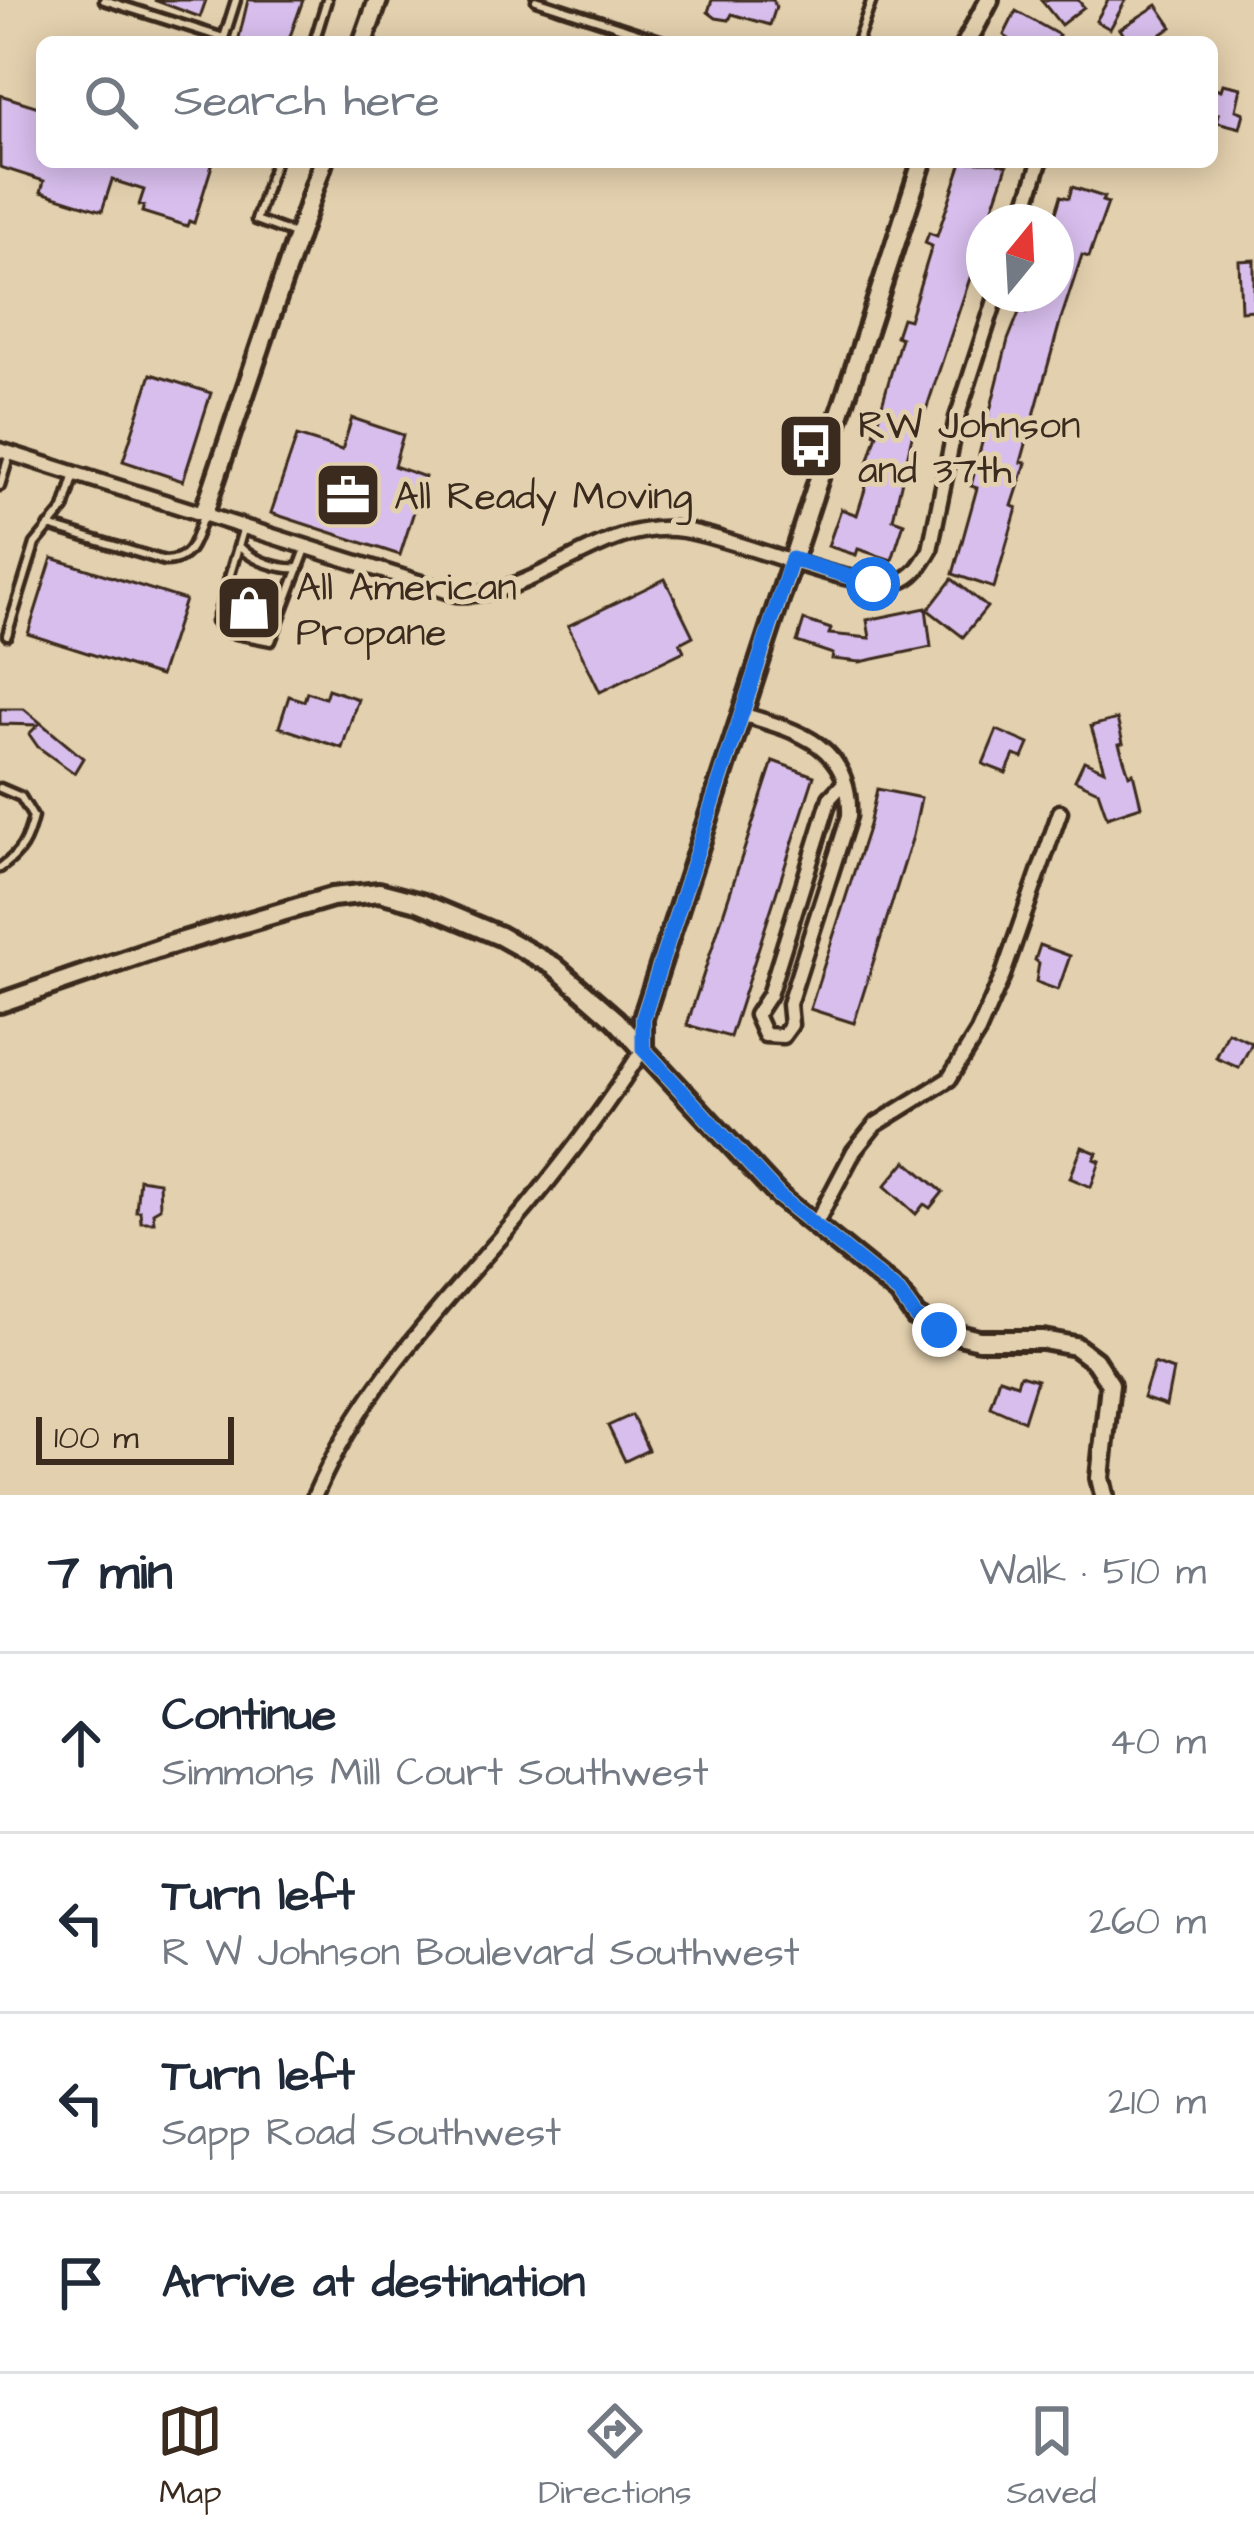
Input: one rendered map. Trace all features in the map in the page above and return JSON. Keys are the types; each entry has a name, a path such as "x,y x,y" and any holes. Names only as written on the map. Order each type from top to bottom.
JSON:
{"street":[{"path":"366,36 378,0"},
{"path":"970,36 989,0"},
{"path":"204,513 320,168"},
{"path":"315,1495 333,1454 374,1386 527,1207 643,1049 643,1018 920,168"},
{"path":"1027,204 1038,168"},
{"path":"5,451 440,590 473,595 512,589 608,542 656,528 690,531 873,584 896,582 921,567 934,533 957,418 991,312"},
{"path":"744,715 818,741 844,783 849,816 789,1004 791,1025 783,1036 765,1035 755,1015 769,995 830,798 844,783"},
{"path":"815,1225 854,1151 875,1125 950,1079 978,1032 1034,893 1060,812"},
{"path":"0,1003 332,897 379,892 480,927 554,966 643,1049 779,1196 899,1293 916,1317 939,1330 980,1340 1075,1346 1095,1361 1110,1384 1100,1478 1104,1495"}],"lane":[{"path":"104,0 218,36"},
{"path":"225,36 236,0"},
{"path":"316,36 327,0"},
{"path":"536,0 647,36"},
{"path":"859,36 872,0"},
{"path":"273,168 256,220 297,235"},
{"path":"0,486 5,451"},
{"path":"7,635 35,544 64,508 75,474"},
{"path":"49,526 165,561 180,560 191,550 204,513"},
{"path":"245,526 216,622 230,633 271,641 307,545"},
{"path":"241,546 252,557 299,568"},
{"path":"0,602 15,607"},
{"path":"0,788 21,797 33,817 19,855 0,868"}],"building":[{"path":"154,0 206,0 200,17"},
{"path":"248,0 303,0 290,36 239,36"},
{"path":"712,0 773,0 776,7 770,25 732,14 729,20 716,18 708,12"},
{"path":"1041,0 1078,0 1084,7 1061,25"},
{"path":"1108,0 1126,0 1110,29 1096,21"},
{"path":"1157,5 1172,27 1159,36 1125,36 1120,29"},
{"path":"1016,11 1059,35 1005,36"},
{"path":"1223,84 1241,88 1236,110 1244,113 1240,128 1218,122"},
{"path":"0,95 36,106 36,168 211,168 194,223 189,221 187,226 142,212 144,206 139,205 144,190 112,180 102,211 41,192 44,181 0,167"},
{"path":"960,168 1006,168 994,204 966,204 966,290 925,413 918,410 893,519 904,523 892,560 858,549 856,555 828,546 841,509 857,515 901,338 896,336 902,318 909,320 932,246 925,243 929,233 937,236"},
{"path":"1072,187 1104,197 1102,201 1108,203 1089,257 1082,255 1074,279 1074,204 1059,204 1061,196 1069,198"},
{"path":"1254,260 1254,310 1241,311 1239,261"},
{"path":"1019,312 1063,312 1021,462 1026,463 1012,506 1017,508 994,588 953,574 977,488 971,486"},
{"path":"151,374 211,393 183,481 123,461"},
{"name":"All Ready Moving","path":"352,418 403,435 394,466 425,477 400,555 271,513 297,436 342,450"},
{"path":"52,558 185,600 160,676 28,634"},
{"path":"665,579 693,636 680,643 684,651 600,692 568,626"},
{"path":"952,579 987,607 963,637 928,610"},
{"name":"All American Propane","path":"239,584 271,594 259,631 227,621"},
{"path":"926,608 931,647 860,662 832,659 833,654 797,642 804,620 831,629 829,634 870,638 867,620"},
{"path":"328,689 358,699 342,748 279,727 289,696 304,701 307,692 325,698"},
{"path":"0,709 24,709 83,758 74,773 38,747 29,734 38,725 0,724"},
{"path":"1117,719 1123,743 1119,744 1141,806 1107,817 1098,791 1075,780 1084,761 1104,770 1091,726"},
{"path":"997,730 1029,744 1023,758 1014,755 1006,773 983,764"},
{"path":"773,761 814,776 730,1037 687,1025"},
{"path":"877,789 921,798 854,1023 810,1009"},
{"path":"1040,945 1070,956 1058,990 1036,982"},
{"path":"1228,1032 1252,1043 1239,1068 1216,1058"},
{"path":"1082,1147 1097,1153 1094,1159 1100,1161 1091,1187 1070,1178"},
{"path":"906,1161 943,1192 930,1208 924,1204 916,1214 885,1186"},
{"path":"139,1179 159,1182 160,1208 153,1212 154,1222 141,1222 140,1211 136,1211"},
{"path":"1154,1363 1173,1370 1166,1406 1143,1398"},
{"path":"1020,1375 1037,1380 1024,1421 990,1406 999,1378 1017,1384"},
{"path":"632,1415 648,1450 625,1461 608,1426"}],"place":[{"name":"RW Johnson and 37th","path":"811,446"},
{"name":"All Ready Moving","path":"348,495"},
{"name":"All American Propane","path":"249,608"}],"route":[{"path":"873,584 792,559 643,1018 643,1049 779,1196 899,1293 916,1317 939,1330"}]}
